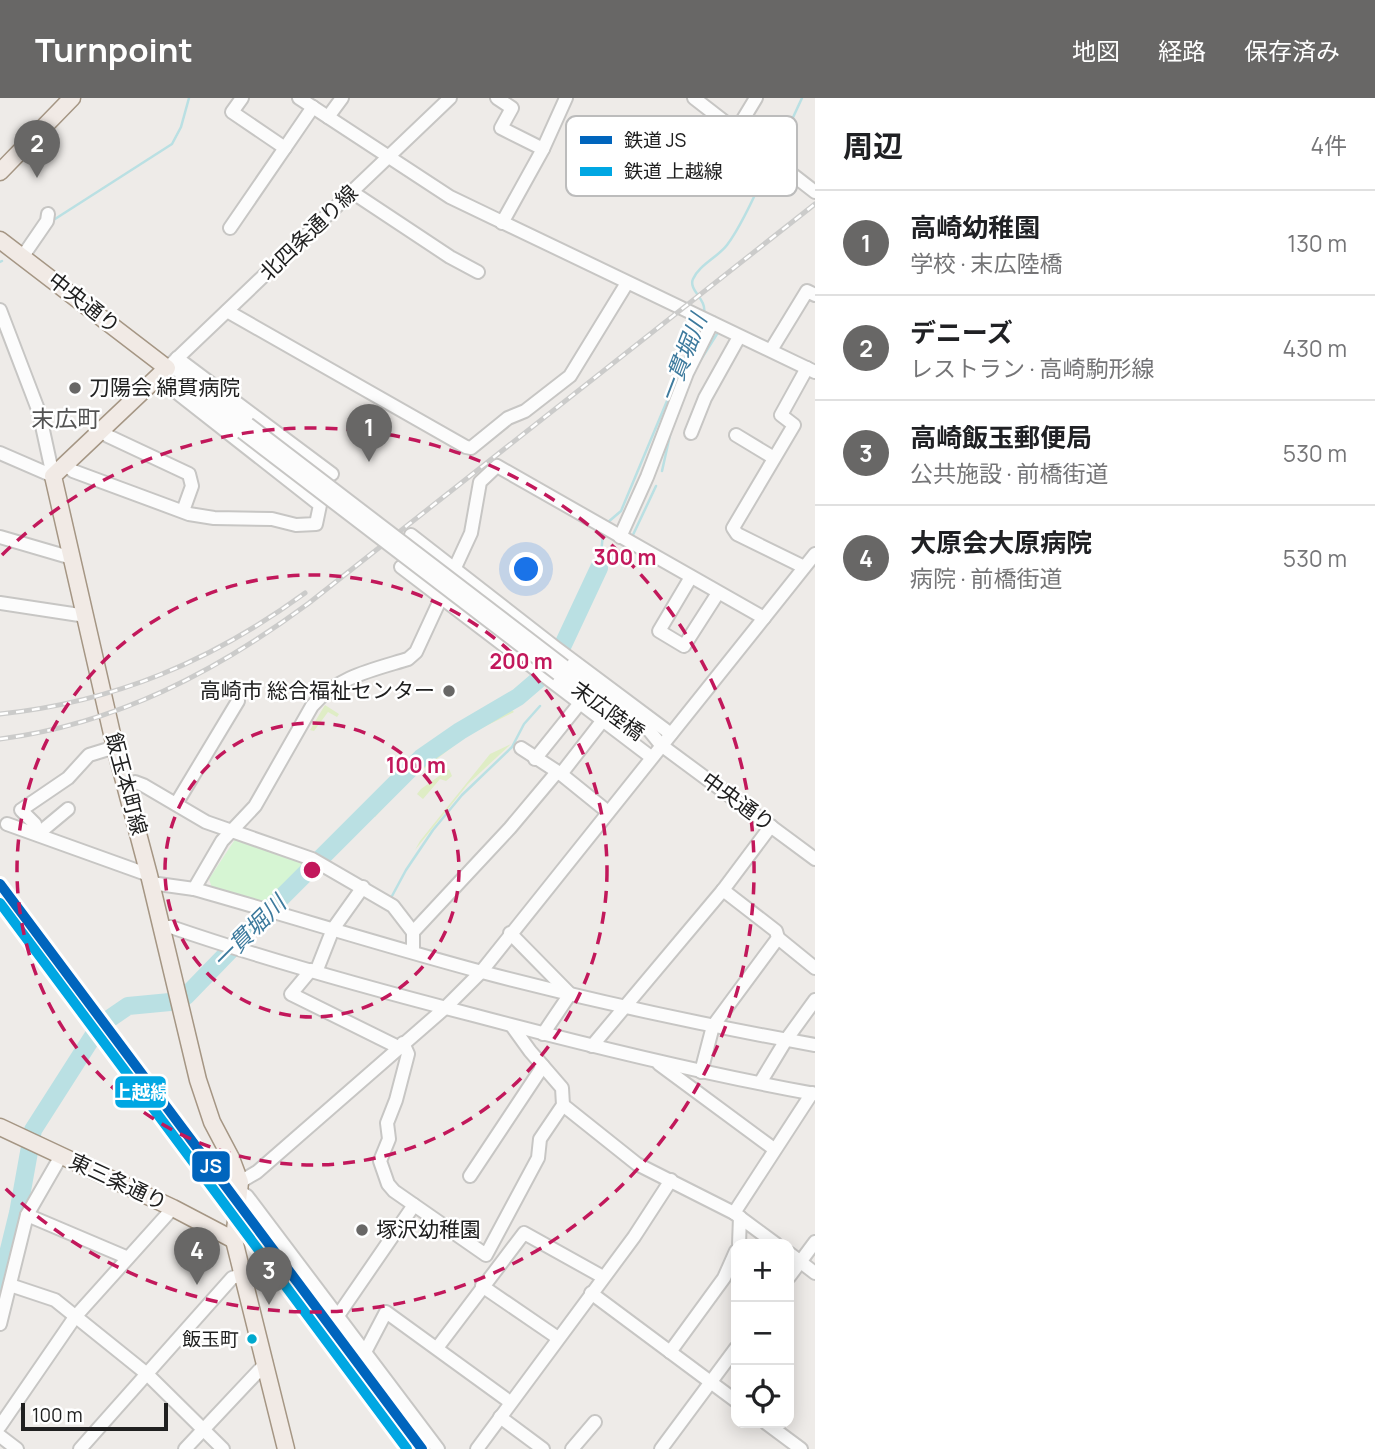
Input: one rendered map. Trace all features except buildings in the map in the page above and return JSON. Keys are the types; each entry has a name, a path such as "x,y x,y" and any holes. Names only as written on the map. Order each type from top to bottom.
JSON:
{"main road":[{"path":"0,172 72,98"},
{"name":"中央通り","path":"0,240 167,368"},
{"path":"53,476 167,368"},
{"name":"飯玉本町線","path":"53,476 115,747 127,785 207,1110 231,1158 239,1187 234,1240"},
{"name":"東三条通り","path":"0,1127 173,1208 234,1240"},
{"path":"234,1240 286,1449"}],"street":[{"path":"242,98 232,112 285,148"},
{"path":"299,98 450,197 811,370 782,415 794,425 733,528 737,534 804,567"},
{"path":"328,117 342,98"},
{"name":"北四条通り線","path":"167,368 450,98"},
{"path":"497,98 512,108 501,128 542,149"},
{"path":"502,223 566,98"},
{"path":"745,116 755,98"},
{"path":"696,99 717,116"},
{"path":"230,228 313,107"},
{"path":"797,178 815,192"},
{"path":"352,191 450,257 478,272"},
{"path":"23,256 47,221 48,214"},
{"path":"227,311 471,448 508,418 525,411 570,376 627,283"},
{"path":"771,351 807,291 815,295"},
{"path":"0,310 39,412 53,476"},
{"path":"620,537 661,443 705,320"},
{"path":"691,433 705,398 739,337"},
{"path":"66,464 72,471 183,511 214,519 272,519 296,525 316,524 320,505 247,430 167,368"},
{"name":"末広陸橋","path":"167,368 177,370 247,430 555,665 648,729 661,745"},
{"path":"102,430 108,436 190,474 192,486 183,511"},
{"path":"247,430 332,474"},
{"path":"736,435 774,458"},
{"path":"0,453 53,476"},
{"path":"194,889 230,832 255,806 312,706 320,697 343,680 412,657 442,599 471,533 480,482 497,466 764,618"},
{"path":"411,535 454,569 555,665 580,703 651,757"},
{"path":"0,537 72,558"},
{"path":"438,1449 239,1187 445,1008 481,972 815,554"},
{"path":"401,567 442,599 671,734"},
{"path":"691,577 659,631 684,646 718,593"},
{"path":"0,603 86,616"},
{"path":"176,804 238,701"},
{"path":"535,759 580,703"},
{"path":"413,932 510,828 603,720"},
{"name":"中央通り","path":"661,745 815,859"},
{"path":"35,833 35,824 21,810 68,778 89,755 115,747"},
{"path":"521,748 608,811"},
{"path":"127,785 135,782 143,785 205,822 317,861 363,887 393,906 413,932 414,952"},
{"path":"35,833 68,809"},
{"path":"7,824 150,879 194,889 481,972 624,1007 815,1045"},
{"path":"592,1046 723,890 771,826"},
{"path":"363,887 333,929 313,971 291,994 401,1045 408,1054 387,1123 389,1139 380,1161 388,1184 499,1265"},
{"path":"723,890 776,931 779,938 815,968"},
{"path":"161,927 171,927 313,971 543,1034 701,1072 814,1093 774,1149 737,1215 739,1239"},
{"path":"510,933 569,994"},
{"path":"701,1072 713,1026 779,938"},
{"path":"543,1034 569,994"},
{"path":"760,1083 815,1000"},
{"path":"486,1255 538,1158 540,1139 563,1105 562,1088 512,1026"},
{"path":"654,1061 774,1149"},
{"path":"470,1176 543,1066"},
{"path":"563,1105 637,1164 737,1215 769,1239"},
{"path":"0,1324 27,1216 61,1156"},
{"path":"477,1449 634,1237 671,1180"},
{"path":"337,1317 414,1205"},
{"path":"0,1426 75,1317 126,1257 173,1208"},
{"path":"27,1216 126,1257"},
{"path":"437,1348 524,1233 603,1277"},
{"path":"794,1270 815,1242"},
{"path":"794,1257 815,1273"},
{"path":"670,1352 724,1278 731,1262"},
{"path":"79,1449 232,1278 243,1274"},
{"path":"10,1285 55,1300 147,1374 223,1449"},
{"path":"482,1286 558,1338"},
{"path":"591,1293 731,1397"},
{"path":"364,1354 386,1312 510,1402"},
{"path":"661,1449 731,1355"},
{"path":"185,1449 266,1363"},
{"path":"500,1417 543,1449"},
{"path":"572,1449 595,1422"},
{"path":"773,1428 801,1449"},
{"path":"0,1436 18,1449"}],"green space":[{"path":"325,705 339,714 337,717 328,712 314,731 310,730"},
{"path":"512,710 514,712 468,735 408,781 375,817 368,813 423,761 473,728"},
{"path":"511,744 468,784 415,850 490,754"},
{"path":"449,769 452,776 446,781 440,779 423,799 417,794 421,789"},
{"path":"236,838 307,863 266,905 212,888 209,879"}],"waterway":[{"path":"55,219 172,144 181,127 189,98"},
{"name":"一貫堀川","path":"794,116 802,98"},
{"name":"一貫堀川","path":"704,313 703,303 693,287 693,279 733,236 755,196"},
{"name":"一貫堀川","path":"607,523 621,511 700,322"},
{"path":"700,361 717,334"},
{"path":"662,471 670,435"},
{"path":"632,537 656,486"},
{"name":"一貫堀川","path":"600,565 603,533"},
{"path":"599,568 629,545"},
{"name":"一貫堀川","path":"0,1286 18,1213 33,1130 95,1033 128,1006 170,1002 186,996 421,758 518,697 539,679 562,647 599,568"},
{"path":"392,896 433,830 462,795 512,747 524,724 540,706"}],"railway":[{"path":"0,739 43,732 124,708 201,672 274,628 815,204"},
{"path":"0,714 83,700 161,674 234,639 305,593"}],"rail line":[{"name":"JS","path":"0,884 422,1449"},
{"name":"上越線","path":"0,903 407,1449"}],"place":[{"name":"デニーズ","path":"37,178"},
{"name":"刀陽会 綿貫病院","path":"75,388"},
{"name":"高崎幼稚園","path":"369,462"},
{"name":"高崎市 総合福祉センター","path":"449,691"},
{"name":"塚沢幼稚園","path":"362,1230"},
{"name":"大原会大原病院","path":"197,1285"},
{"name":"高崎飯玉郵便局","path":"269,1305"},
{"name":"飯玉町","path":"252,1339"}],"district":[{"name":"末広町","path":"66,419"}]}
